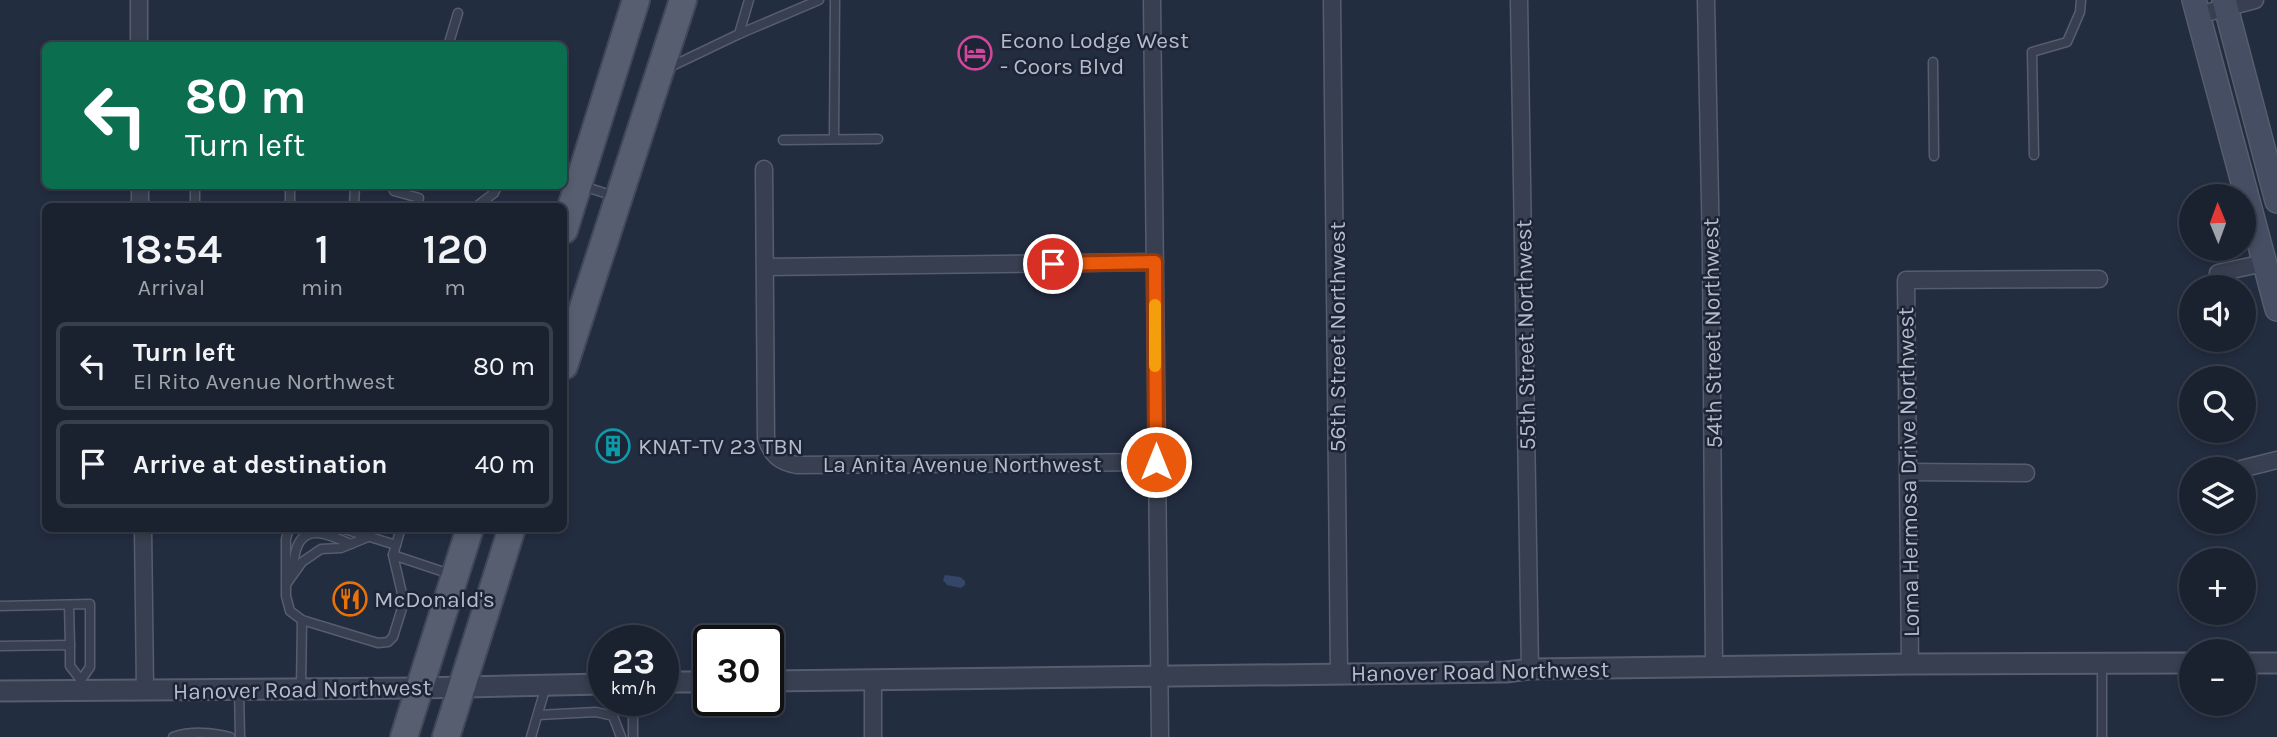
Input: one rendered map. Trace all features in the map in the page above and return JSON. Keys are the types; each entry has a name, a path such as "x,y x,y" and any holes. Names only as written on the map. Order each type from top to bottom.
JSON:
{"main road":[{"path":"567,357 683,0"},
{"path":"567,209 571,182 632,3"},
{"path":"2225,4 2277,201"},
{"path":"2196,8 2276,301"},
{"path":"404,737 469,532"},
{"path":"446,737 511,532"}],"street":[{"path":"139,0 139,42"},
{"path":"1152,0 1160,737"},
{"name":"56th Street Northwest","path":"1332,0 1339,674"},
{"name":"55th Street Northwest","path":"1519,0 1530,669"},
{"name":"54th Street Northwest","path":"1706,0 1712,292 1714,667"},
{"path":"2196,8 2255,0"},
{"path":"764,169 765,267 1155,262"},
{"path":"2218,273 2264,263"},
{"name":"La Anita Avenue Northwest","path":"765,267 766,438 771,452 784,463 1156,462"},
{"name":"Loma Hermosa Drive Northwest","path":"1910,664 1906,280 2099,279"},
{"path":"2256,465 2277,460"},
{"path":"1909,472 2026,473"},
{"path":"143,532 145,690"},
{"name":"Hanover Road Northwest","path":"784,681 1506,673 1530,669 1910,664 2179,663"},
{"path":"2256,663 2277,663"},
{"path":"873,679 873,737"},
{"name":"Hanover Road Northwest","path":"0,691 81,686 145,690 239,690 588,684"}],"lane":[{"path":"738,34 748,0"},
{"path":"659,72 738,34 819,0"},
{"path":"834,138 835,0"},
{"path":"2034,155 2032,52 2067,42 2080,12 2081,0"},
{"path":"449,42 458,13"},
{"path":"1933,62 1934,156"},
{"path":"783,140 878,139"},
{"path":"571,182 618,198"},
{"path":"393,189 419,198 417,203"},
{"path":"481,203 496,189"},
{"path":"288,532 286,585 290,611 302,620 378,643 388,642 393,637 404,602 393,555 400,532"},
{"path":"353,532 396,545"},
{"path":"294,571 295,548 303,538 311,534 318,533 351,544"},
{"path":"286,585 302,562 321,550 341,548 368,537"},
{"path":"393,555 455,576"},
{"path":"0,606 89,604 90,667 81,686"},
{"path":"69,605 70,666 81,686"},
{"path":"301,689 302,620"},
{"path":"0,646 70,645"},
{"path":"2102,663 2102,737"},
{"path":"531,737 547,685"},
{"path":"239,690 240,737"},
{"path":"538,715 596,712 613,716 621,737"},
{"path":"633,716 633,737"},
{"path":"173,737 218,733 230,737"}],"water":[{"path":"945,575 960,577 965,581 965,585 961,588 947,585 943,580"}],"slow traffic":[{"path":"1155,305 1155,366"}],"place":[{"name":"Econo Lodge West - Coors Blvd","path":"975,53"},
{"name":"KNAT-TV 23 TBN","path":"613,446"},
{"name":"McDonald's","path":"350,599"}],"route":[{"path":"1053,264 1155,262 1156,462"}]}
